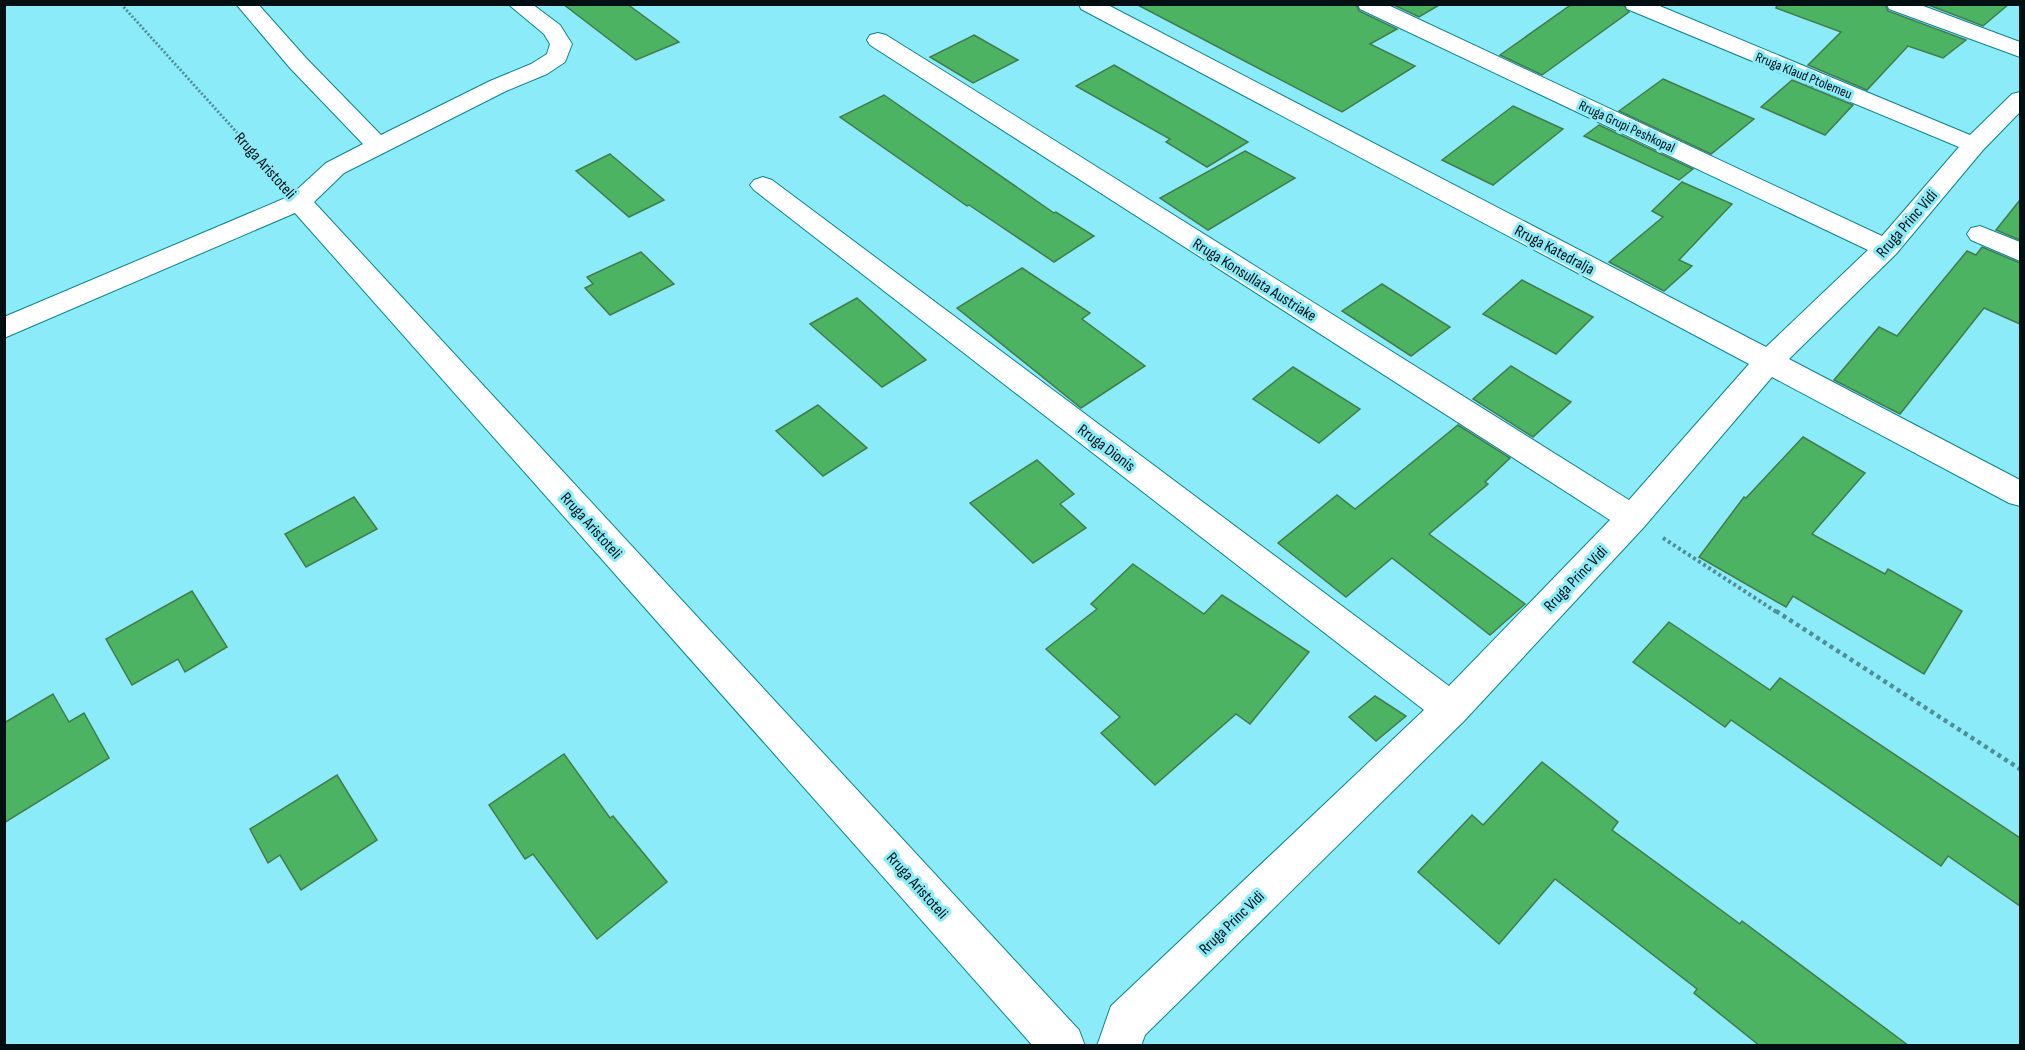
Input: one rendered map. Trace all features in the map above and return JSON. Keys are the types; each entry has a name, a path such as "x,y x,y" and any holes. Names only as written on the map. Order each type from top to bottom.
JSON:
{"street":[{"path":"246,4 298,63 378,146"},
{"path":"4,328 299,202 335,168 498,86 539,69 557,57 561,44 552,30 518,4"},
{"name":"Rruga Katedralja","path":"1089,4 2020,494"},
{"name":"Rruga Grupi Peshkopal","path":"1368,4 1886,248"},
{"name":"Rruga Klaud Ptolemeu","path":"1635,4 1974,145"},
{"path":"1897,4 2020,50"},
{"name":"Rruga Konsullata Austriake","path":"878,40 1632,518"},
{"name":"Rruga Princ Vidi","path":"1119,1046 1127,1022 1451,709 1632,518 1769,361 1886,248 1974,145 2020,99"},
{"name":"Rruga Dionis","path":"763,185 1451,709"},
{"name":"Rruga Aristoteli","path":"299,202 1064,1046"},
{"path":"1980,234 2020,252"}],"path":[{"name":"Rruga Aristoteli","path":"121,4 299,202"},
{"path":"1632,518 2020,769"}],"building":[{"path":"563,4 627,4 679,42 636,60"},
{"path":"1136,4 1356,4 1359,11 1397,29 1370,44 1415,66 1342,112"},
{"path":"1392,4 1441,4 1419,17"},
{"path":"1572,4 1623,4 1629,12 1542,75 1500,55"},
{"path":"1777,4 1885,4 1888,11 1966,40 1943,58 1908,46 1867,90 1808,65 1841,32 1776,8"},
{"path":"1926,4 2009,4 1983,26"},
{"path":"974,35 1018,60 973,83 930,57"},
{"path":"1114,65 1248,142 1207,167 1166,142 1170,139 1076,86"},
{"path":"1663,79 1754,119 1711,154 1619,111"},
{"path":"1792,80 1853,105 1825,135 1761,107"},
{"path":"884,95 1054,213 1056,212 1094,236 1054,262 969,205 967,206 840,117"},
{"path":"1513,106 1563,129 1493,185 1442,160"},
{"path":"1599,125 1693,169 1679,180 1584,136"},
{"path":"1245,151 1295,178 1208,230 1160,198"},
{"path":"610,154 664,200 629,217 576,171"},
{"path":"1682,182 1732,204 1679,260 1692,266 1664,291 1609,262 1663,217 1652,211"},
{"path":"2020,200 2020,240 1996,230"},
{"path":"1982,247 2020,263 2020,324 1984,308 1900,414 1834,380 1879,327 1897,336 1967,251 1976,255"},
{"path":"641,252 674,284 610,315 585,288 593,284 587,277"},
{"path":"1022,268 1090,313 1082,319 1145,366 1081,408 957,308"},
{"path":"1522,280 1593,317 1556,354 1483,314"},
{"path":"1382,284 1450,327 1411,356 1342,311"},
{"path":"857,298 926,360 882,387 810,324"},
{"path":"1511,366 1571,402 1533,437 1473,399"},
{"path":"1293,367 1360,409 1319,443 1253,399"},
{"path":"818,405 867,448 823,476 776,431"},
{"path":"1458,425 1510,458 1485,482 1488,484 1429,534 1525,604 1490,635 1392,558 1346,597 1278,543 1337,495 1355,509"},
{"path":"1803,437 1865,473 1812,534 1885,574 1888,569 1962,611 1924,674 1793,596 1786,607 1699,557 1744,497 1746,498"},
{"path":"1037,460 1074,494 1060,504 1086,528 1033,563 970,503"},
{"path":"354,497 377,529 306,567 285,534"},
{"path":"1133,564 1204,614 1222,595 1309,652 1250,724 1236,714 1155,785 1101,733 1120,717 1046,649 1097,609 1091,604"},
{"path":"192,591 227,647 185,672 178,659 132,685 106,639"},
{"path":"1669,622 1770,690 1780,678 2020,838 2020,906 1948,856 1941,866 1731,720 1725,727 1633,662"},
{"path":"53,694 69,722 84,713 109,758 4,823 4,723"},
{"path":"1375,696 1406,716 1376,741 1349,717"},
{"path":"564,754 610,818 613,816 667,882 597,939 533,854 525,859 489,805"},
{"path":"1542,762 1618,822 1612,830 1740,924 1742,921 1909,1046 1760,1046 1694,993 1697,989 1555,879 1499,944 1418,872 1472,815 1483,825"},
{"path":"337,775 377,840 301,890 280,855 268,863 250,829"}]}
